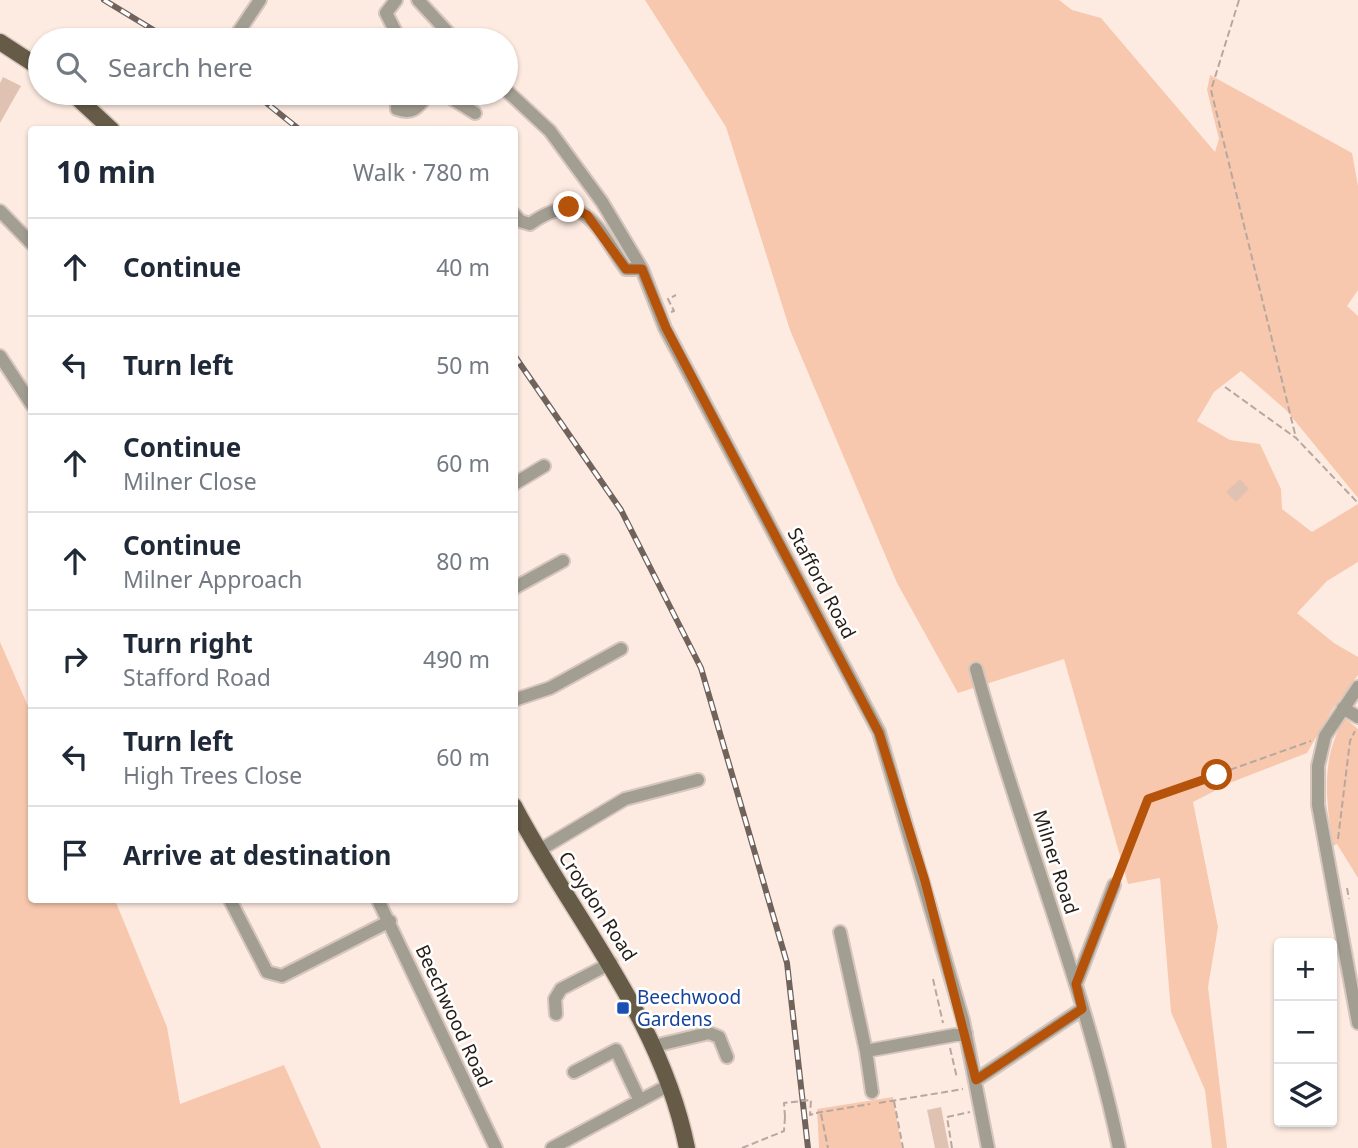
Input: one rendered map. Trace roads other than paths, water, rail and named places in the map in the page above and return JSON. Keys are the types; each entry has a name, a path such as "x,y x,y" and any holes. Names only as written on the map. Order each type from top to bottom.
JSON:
{"main road":[{"path":"0,42 28,60"},
{"path":"85,105 108,126"},
{"name":"Croydon Road","path":"518,814 538,851 611,964 654,1046 687,1148"}],"street":[{"path":"241,28 260,0"},
{"path":"394,28 386,13 396,0"},
{"path":"422,1 445,28"},
{"name":"Stafford Road","path":"518,101 550,131 602,202 642,269 666,328 879,733 963,1020 988,1148"},
{"path":"397,105 397,109 406,113 415,110 417,105"},
{"path":"462,105 475,113"},
{"path":"518,217 530,225 549,211 569,207 587,215 626,269 642,269"},
{"path":"0,211 28,240"},
{"path":"0,356 28,399"},
{"path":"518,482 544,466"},
{"path":"518,586 563,561"},
{"path":"518,699 550,688 621,649"},
{"name":"Milner Road","path":"976,669 1021,820 1076,984 1108,1097 1119,1148"},
{"path":"1358,687 1350,705 1325,736 1318,766 1318,805 1358,1023"},
{"path":"1350,705 1357,723"},
{"path":"538,851 625,799 698,780"},
{"path":"1076,984 1114,885"},
{"path":"232,903 267,972 282,976 390,921"},
{"name":"Beechwood Road","path":"380,903 496,1148"},
{"path":"841,932 872,1092"},
{"path":"556,1014 555,999 561,989 611,964"},
{"path":"977,1084 1082,1009"},
{"path":"654,1046 709,1033 719,1037 727,1057"},
{"path":"866,1051 966,1033"},
{"path":"574,1072 616,1050 639,1099"},
{"path":"552,1148 668,1084"}],"railway":[{"path":"104,0 150,28"},
{"path":"269,105 295,126"},
{"path":"518,361 621,510 701,668 787,963 808,1148"}],"place":[{"name":"Beechwood Gardens","path":"623,1008"}]}
